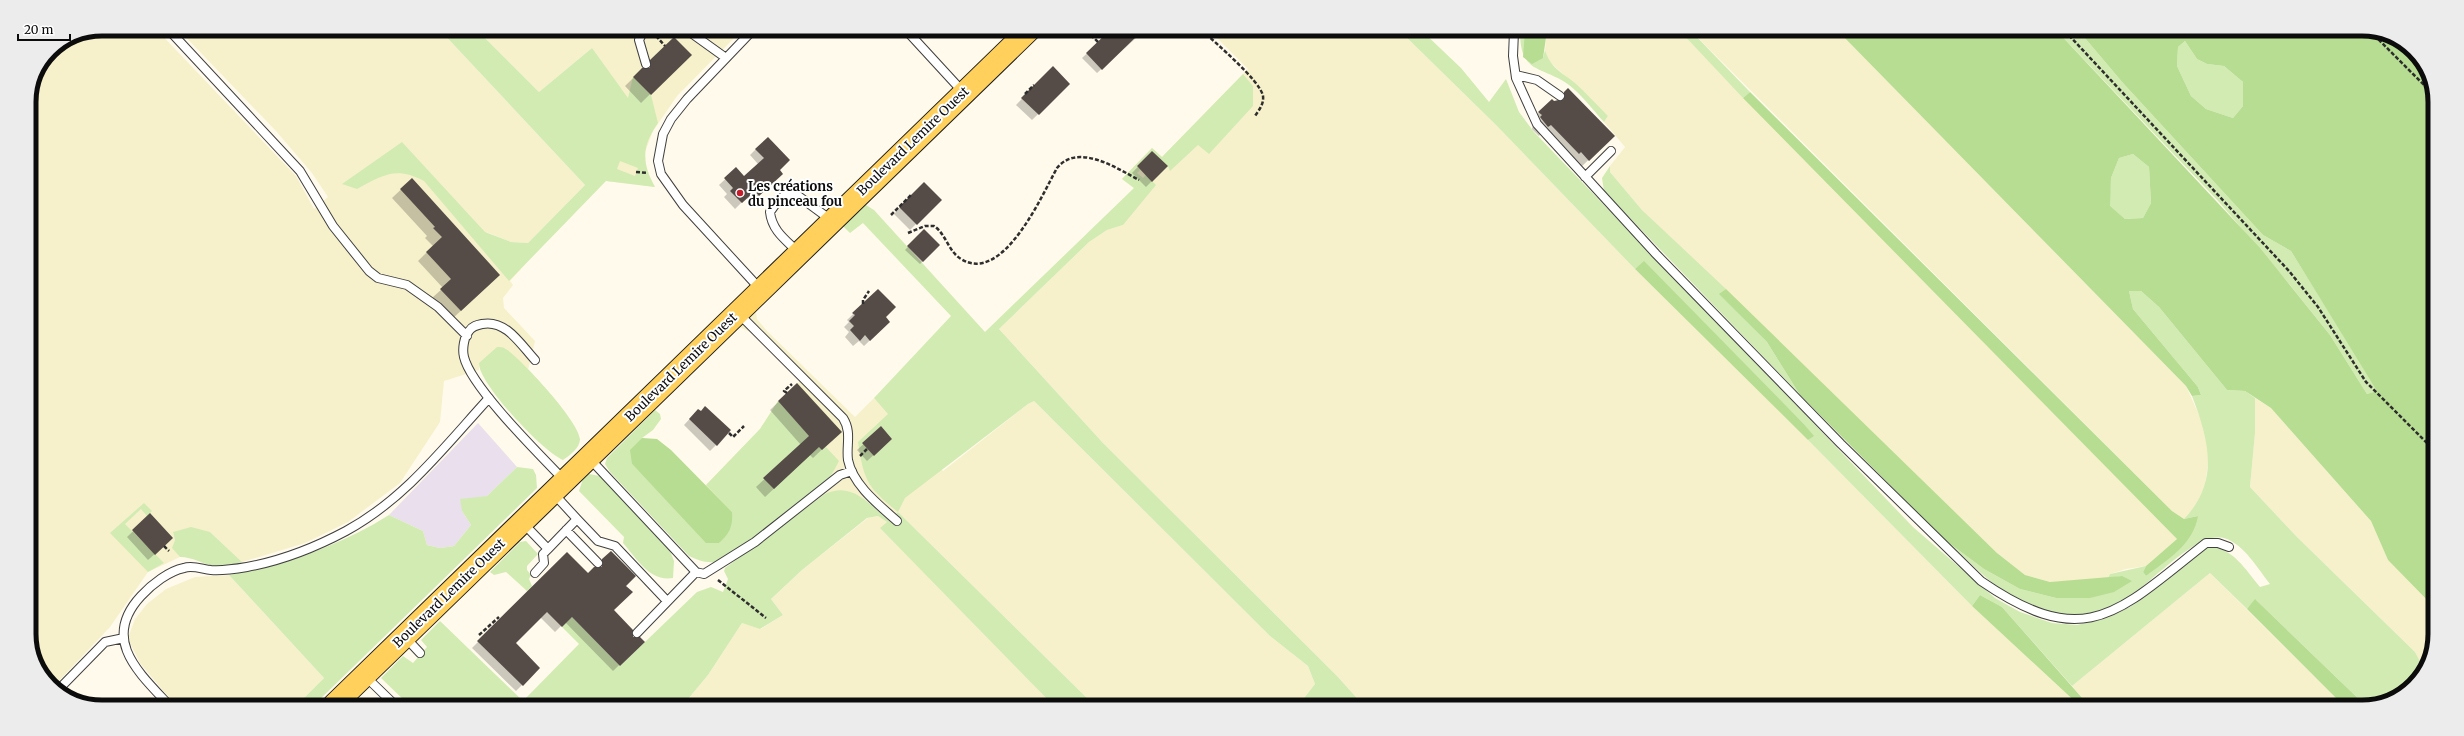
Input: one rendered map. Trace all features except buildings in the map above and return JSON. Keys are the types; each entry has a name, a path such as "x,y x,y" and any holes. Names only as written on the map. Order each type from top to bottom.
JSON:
{"main road":[{"name":"Boulevard Lemire Ouest","path":"339,700 1023,36"}],"lane":[{"path":"175,36 300,171 333,226 369,271 378,278 407,285 438,307 467,336"},
{"path":"641,36 639,40 646,64"},
{"path":"695,36 726,58"},
{"path":"747,36 686,100 672,119 662,134 658,161 661,174 672,191 761,290"},
{"path":"911,36 963,93"},
{"path":"1514,36 1513,56 1516,75 1523,97 1537,124 1656,254 1840,444 1981,581 2003,597 2043,615 2061,619 2102,616 2130,603 2206,544 2218,542 2229,547"},
{"path":"1516,75 1537,80 1560,96"},
{"path":"1585,177 1612,151"},
{"path":"799,253 775,230 771,221 770,212 784,195 791,192 797,195 832,221"},
{"path":"738,312 843,418 849,430 847,451 852,471 863,488 897,521"},
{"path":"535,360 513,335 494,324 476,325 469,330 464,357 470,371 489,398 559,487 577,519 598,541 615,546 667,601"},
{"path":"165,700 130,659 124,638 128,615 134,604 147,589 169,575 184,568 224,570 248,567 280,558 313,546 346,531 383,507 410,485 489,398"},
{"path":"589,457 696,572 704,574 755,542 840,475 852,471"},
{"path":"535,573 544,562 543,554 577,519"},
{"path":"522,522 548,549"},
{"path":"566,530 598,563"},
{"path":"636,633 696,572"},
{"path":"404,636 420,653"},
{"path":"62,686 105,642 124,638"},
{"path":"364,675 390,700"}],"path":[{"path":"656,36 665,46"},
{"path":"1094,36 1093,37 1098,42"},
{"path":"1208,36 1256,83 1263,98 1262,106 1255,116"},
{"path":"2070,36 2289,271 2318,307 2366,382 2428,444"},
{"path":"2377,38 2426,87"},
{"path":"1025,94 1034,85"},
{"path":"908,233 925,226 934,226 962,259 985,263 998,256 1008,247 1023,226 1058,168 1064,161 1090,158 1109,164 1139,180"},
{"path":"1136,179 1140,175"},
{"path":"891,215 911,195"},
{"path":"863,304 869,291"},
{"path":"729,433 733,437 744,426"},
{"path":"164,546 170,551"},
{"path":"709,571 766,618"},
{"path":"479,635 499,617"}],"shaded area":[{"path":"163,36 296,176 314,209 328,197 312,173 276,131 185,36 446,36 585,185 528,243 511,242 486,232 521,269 510,281 513,285 503,298 504,308 535,341 528,370 505,348 479,363 479,370 444,381 440,422 400,483 348,522 305,543 242,562 210,532 173,532 175,540 173,548 180,557 148,572 110,627 57,682 52,677 41,659 36,638 36,102 37,89 47,66 55,55 66,47 89,37"},
{"path":"483,36 736,36 677,96 653,131 645,152 646,170 655,187 606,181 592,48 539,92"},
{"path":"1215,36 1405,36 1495,124 1635,269 1808,440 1972,606 2073,700 1359,700 1337,676 1103,443 999,329 1089,242 1107,230 1123,225 1134,188 1122,179 1152,148 1162,157 1248,69"},
{"path":"1546,36 1685,36 2177,539 2146,566 2126,569 2110,574 2108,578 2050,582 2025,575 1997,553 1642,210 1610,172 1610,166 1625,147 1604,122 1608,116 1548,60 1545,50"},
{"path":"1696,36 1843,36 2186,386 2204,426 2209,454 2205,487 2195,509 2184,519 2172,511"},
{"path":"756,312 757,319 767,331 855,417 874,398 943,471 1028,404 1034,401 1270,636 1308,666 1315,684 1303,700 1089,700 898,512 889,520 866,500 825,494 747,553 729,534 706,485 760,429 778,401 800,381 750,332 739,327"},
{"path":"2255,398 2271,408 2371,521 2388,560 2428,601 2428,634 2426,651 2421,663 2415,652 2297,537 2250,487 2255,433"},
{"path":"478,423 517,467 487,496 472,500 462,511 471,525 454,546 440,548 427,545 423,531 389,515"},
{"path":"878,516 887,522 881,528 1048,700 687,700 708,675 742,623 761,629 783,615 771,599 802,570 868,518"},
{"path":"2210,573 2338,700 2084,700 2072,686"},
{"path":"229,575 324,678 302,700 171,700 140,663 130,643 129,635 135,619 147,604 166,589 195,577"}],"green space":[{"path":"446,36 483,36 539,92 592,48 628,98 633,77 651,95 658,123 652,132 646,147 645,155 648,170 655,187 606,181 509,281 424,181 414,176 397,173 382,176 357,189 342,184 402,142 485,232 511,242 528,243 585,185","holes":["620,161 638,168 635,176 617,169"]},
{"path":"1405,36 1427,36 1461,68 1489,102 1506,79 1519,112 1534,132 1913,527 1995,598 2020,612 2052,623 2077,625 2103,619 2130,607 2209,546 2225,551 2232,556 2244,567 2260,587 2270,584 2250,558 2238,546 2224,538 2213,538 2200,542 2172,561 2134,594 2114,606 2092,613 2068,615 2056,614 2033,608 1997,587 1945,540 1984,569 2020,589 2056,598 2090,598 2122,576 2108,578 2110,574 2146,566 2143,572 2146,576 2198,516 2184,519 2195,505 2203,490 2207,475 2208,460 2206,444 2203,429 2192,396 2201,395 2198,387 2133,309 2129,291 2141,291 2159,307 2227,390 2245,391 2255,398 2255,433 2250,487 2297,537 2415,652 2421,663 2417,670 2409,681 2391,693 2370,699 2360,700 2256,600 2247,609 2210,573 2072,686 2002,607 1980,595 1972,606 1808,440 1813,436 1803,423 1644,262 1635,269 1495,124"},
{"path":"1520,36 1528,36 1543,58 1545,50 1553,65 1575,83 1608,116 1604,122 1583,98 1569,85 1534,67 1528,62 1521,45"},
{"path":"1525,36 1546,36 1543,58 1532,64 1523,57"},
{"path":"1685,36 1696,36 1750,92 1743,98"},
{"path":"1843,36 2062,36 2260,248 2330,335 2367,394 2377,391 2291,251 2263,235 2123,83 2083,36 2362,36 2379,38 2391,43 2409,55 2419,69 2427,89 2428,98 2428,601 2388,560 2371,521 2271,408 2245,391 2227,390 2159,307 2141,291 2129,291 2133,309 2198,387 2201,395 2192,396 2186,386","holes":["2185,41 2197,59 2207,64 2224,66 2243,82 2243,106 2233,118 2206,109 2191,96 2177,66 2178,47","2133,154 2149,167 2151,203 2143,218 2125,219 2110,206 2111,178 2119,158"]},
{"path":"2062,36 2083,36 2123,83 2263,235 2291,251 2378,391 2367,394 2330,335 2290,285 2219,202"},
{"path":"2185,41 2197,59 2207,64 2224,66 2243,82 2243,106 2233,118 2206,109 2191,96 2177,66 2178,47"},
{"path":"1243,74 1253,86 1253,106 1209,154 1198,145 1170,171 1168,166 1152,151 1137,166 1140,170 1137,173 1143,178 1146,175 1156,185 1123,225 1107,230 1089,242 999,329 1103,443 1337,676 1359,700 1335,700 1331,698 1329,700 1303,700 1315,684 1308,666 1270,636 1034,401 1028,404 905,498 898,512 880,496 873,489 865,475 858,442 888,414 874,398 951,316 863,223 850,233 843,226 866,205 874,210 985,332 1134,188 1122,179 1152,148 1162,157","holes":["881,426 892,439 874,456 862,443"]},
{"path":"1750,92 2172,511 2184,519 2198,516 2191,535 2171,557 2146,576 2143,572 2146,566 2177,539 1743,98"},
{"path":"2133,154 2149,167 2151,203 2143,218 2125,219 2109,206 2111,178 2119,158"},
{"path":"1610,166 1610,172 1642,210 1726,289 1720,294 1767,342 1800,395 1604,191 1602,178"},
{"path":"1644,261 1814,436 1808,440 1635,269"},
{"path":"1726,289 1997,553 2025,575 2050,582 2122,576 2132,581 2114,592 2090,598 2056,598 2020,589 1984,569 1945,540 1800,395 1767,342 1719,294"},
{"path":"497,347 503,347 514,355 536,377 570,418 577,430 580,442 574,451 563,460 554,455 528,432 500,401 489,386 482,373 479,363"},
{"path":"778,401 822,450 826,447 839,461 828,479 808,498 755,539 715,562 702,561 689,556 610,472 605,464 607,458 655,410 660,414 661,419 653,430 642,438 632,464 707,543 719,543 732,512 706,485 760,429"},
{"path":"642,438 657,439 671,450 732,512 730,529 719,543 706,543 632,464 630,450"},
{"path":"517,467 533,469 536,475 537,488 319,700 302,700 324,678 229,575 271,566 332,545 371,526 389,515 423,531 427,545 440,548 454,546 471,525 462,511 460,499 487,496"},
{"path":"589,474 600,476 670,551 674,561 673,578 657,576 645,568 623,543 624,537 579,491 583,479"},
{"path":"844,490 860,496 889,520 898,512 1089,700 1048,700 880,528 887,522 878,516 867,518 802,570 771,599 783,615 760,629 742,623 708,675 687,700 524,700 579,644 562,627 572,617 620,666 697,592 711,587 723,592 728,579 724,571 725,568 825,494"},
{"path":"144,503 152,511 147,516 141,509 125,524 164,563 148,572 110,533"},
{"path":"191,527 210,532 242,562 228,566 217,566 180,557 172,548 175,540 173,532"},
{"path":"526,541 538,554 527,566 527,570 531,575 529,579 532,586 527,591 506,572 494,575 490,572 520,542"},
{"path":"1980,595 2002,607 2084,700 2073,700 1972,606"},
{"path":"2255,599 2360,700 2338,700 2247,609"},
{"path":"440,621 522,700 404,700 381,678 403,656 413,663 427,647 421,640"}],"place":[{"name":"Les créations du pinceau fou","path":"740,193"}]}
